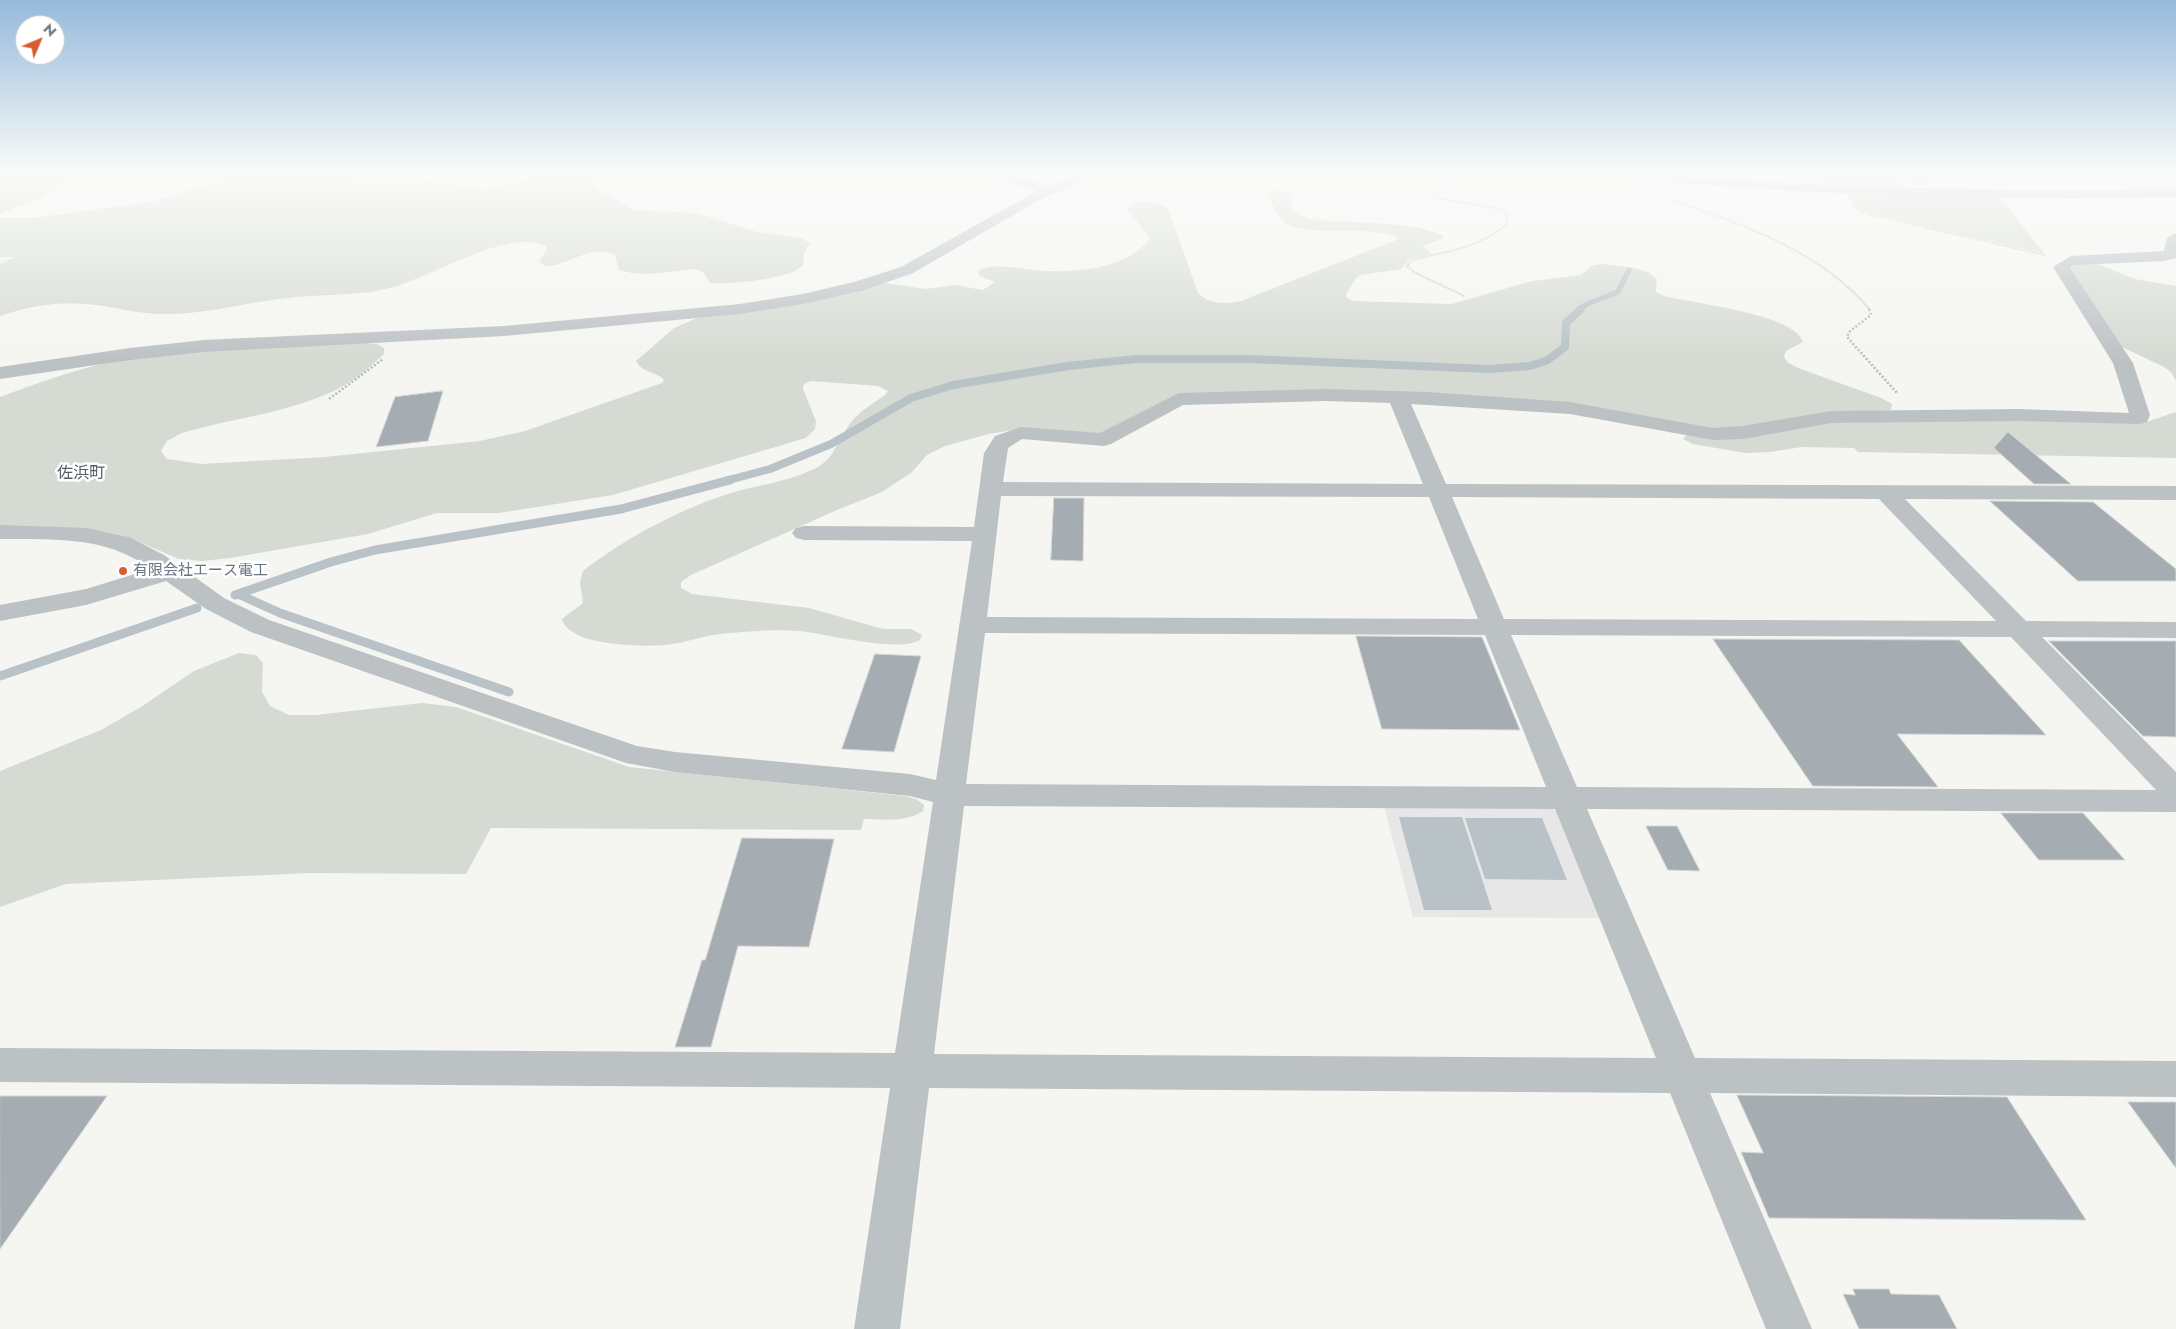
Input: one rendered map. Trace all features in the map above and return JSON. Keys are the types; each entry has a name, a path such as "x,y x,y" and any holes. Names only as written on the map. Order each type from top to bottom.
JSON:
{"street":[{"path":"0,373 130,354 204,346 504,331 740,309 832,293 884,278 926,261 968,237"},
{"path":"877,1329 996,447 1000,441 1008,436 1033,433 1104,440 1178,399 1326,395 1398,397 1570,408 1703,433 1731,435 1808,419 1832,417 2019,415 2126,420 2140,418 2123,364 2061,267 2071,261 2164,256 2171,254 2172,242 2176,238"},
{"path":"1398,397 1790,1329"},
{"path":"991,489 2176,494"},
{"path":"1885,492 2176,791"},
{"path":"0,532 65,534 116,541 135,548 169,570 208,600 231,614 253,623 603,746 637,756 675,762 910,785 950,795 2176,801"},
{"path":"804,533 985,534"},
{"path":"0,613 71,599 149,579 169,570"},
{"path":"972,625 2176,630"},
{"path":"0,1065 2176,1079"}],"path":[{"path":"1464,296 1414,272 1407,266 1412,260 1489,237"},
{"path":"1767,237 1847,284 1872,312 1871,316 1849,332 1847,337 1898,394"},
{"path":"1964,237 2071,261"},
{"path":"329,399 380,362 404,337"}],"shaded area":[{"path":"0,237 793,237 811,243 804,252 803,265 797,270 759,280 730,283 710,283 703,272 696,269 638,274 619,270 615,255 606,252 589,253 563,263 546,266 539,262 547,249 546,246 529,242 509,244 488,249 421,277 382,290 288,298 213,310 158,314 96,305 64,303 31,307 0,316 0,264 15,257 0,257"},
{"path":"1149,237 1178,237 1198,293 1213,302 1230,303 1241,301 1399,239 1395,237 1443,237 1442,239 1422,246 1432,254 1410,259 1401,269 1361,275 1356,278 1346,294 1347,298 1353,301 1452,304 1532,281 1581,275 1592,266 1602,264 1634,268 1648,272 1657,279 1656,292 1664,296 1741,311 1782,324 1796,332 1803,342 1786,351 1784,356 1787,362 1798,368 1881,398 1892,404 1891,410 1814,414 1727,431 1595,407 1174,396 1100,434 1019,429 989,434 945,446 927,455 912,472 882,492 691,575 681,582 681,588 692,594 809,608 883,629 911,629 922,635 920,640 895,644 879,644 800,631 781,630 720,634 664,645 624,645 591,640 577,635 567,628 562,619 583,603 580,582 583,571 652,526 709,501 739,491 795,477 822,464 828,459 852,421 888,391 878,386 811,381 804,384 803,389 816,421 815,429 806,438 613,495 499,513 437,513 368,534 230,558 202,561 179,559 125,536 101,531 0,526 0,397 62,375 127,359 216,350 377,344 384,348 384,354 350,382 327,394 292,407 182,433 167,441 161,451 167,459 202,464 325,457 480,441 525,431 662,383 664,380 661,377 642,368 636,361 674,328 697,318 806,303 886,283 926,289 955,285 983,290 995,282 980,276 978,273 981,269 1003,267 1060,271 1089,269 1117,262 1130,256 1141,248"},
{"path":"1974,237 2031,237 2044,253"},
{"path":"2095,263 2135,279 2176,286 2176,381 2171,372 2164,367 2120,346 2070,269 2078,264"},
{"path":"2176,412 2176,458 1858,452 1854,448 1802,447 1770,452 1745,453 1693,444 1683,439 1687,435 1736,439 1815,423 2024,419 2143,423"},
{"path":"239,653 256,655 263,663 262,692 270,706 289,715 316,715 422,703 456,707 629,767 905,796 916,799 924,805 923,811 902,819 864,819 861,830 491,828 466,874 310,873 66,884 0,907 0,771 101,730 141,707 194,671"},
{"path":"1384,806 1549,807 1559,813 1602,918 1413,917"},
{"path":"1399,817 1462,817 1492,910 1424,910"},
{"path":"1465,818 1542,818 1567,880 1485,879"}],"building":[{"path":"443,391 428,441 376,447 395,397"},
{"path":"2008,432 2071,484 2034,484 1994,448"},
{"path":"1054,498 1084,498 1083,561 1051,560"},
{"path":"1990,501 2093,502 2176,569 2176,581 2078,581"},
{"path":"1356,636 1482,637 1520,730 1382,729"},
{"path":"1713,639 1959,640 2046,735 1897,734 1938,787 1813,786"},
{"path":"2049,641 2176,641 2176,737 2143,736"},
{"path":"875,654 921,656 894,752 842,749"},
{"path":"2001,813 2083,813 2125,860 2039,860"},
{"path":"1646,826 1677,826 1700,871 1668,870"},
{"path":"742,838 834,839 809,947 738,946 711,1047 675,1047 702,960 705,960"},
{"path":"1737,1095 2007,1097 2086,1220 1769,1218 1741,1152 1763,1153"},
{"path":"0,1096 107,1096 0,1249"},
{"path":"2128,1102 2176,1102 2176,1168"},
{"path":"1853,1289 1889,1289 1891,1294 1939,1295 1957,1329 1859,1329 1843,1294 1855,1295"}],"waterway":[{"path":"1579,310 1587,304 1618,292 1629,270"},
{"path":"725,481 770,469 831,444 911,398 953,385 1068,366 1136,359 1249,359 1489,369 1530,366 1546,361 1565,347 1566,323 1581,309"},
{"path":"235,595 331,562 375,550 621,509 730,480"},
{"path":"238,594 280,613 509,692"},
{"path":"0,676 197,608"}],"place":[{"name":"有限会社エース電工","path":"123,571"}],"district":[{"name":"佐浜町","path":"81,474"}]}
